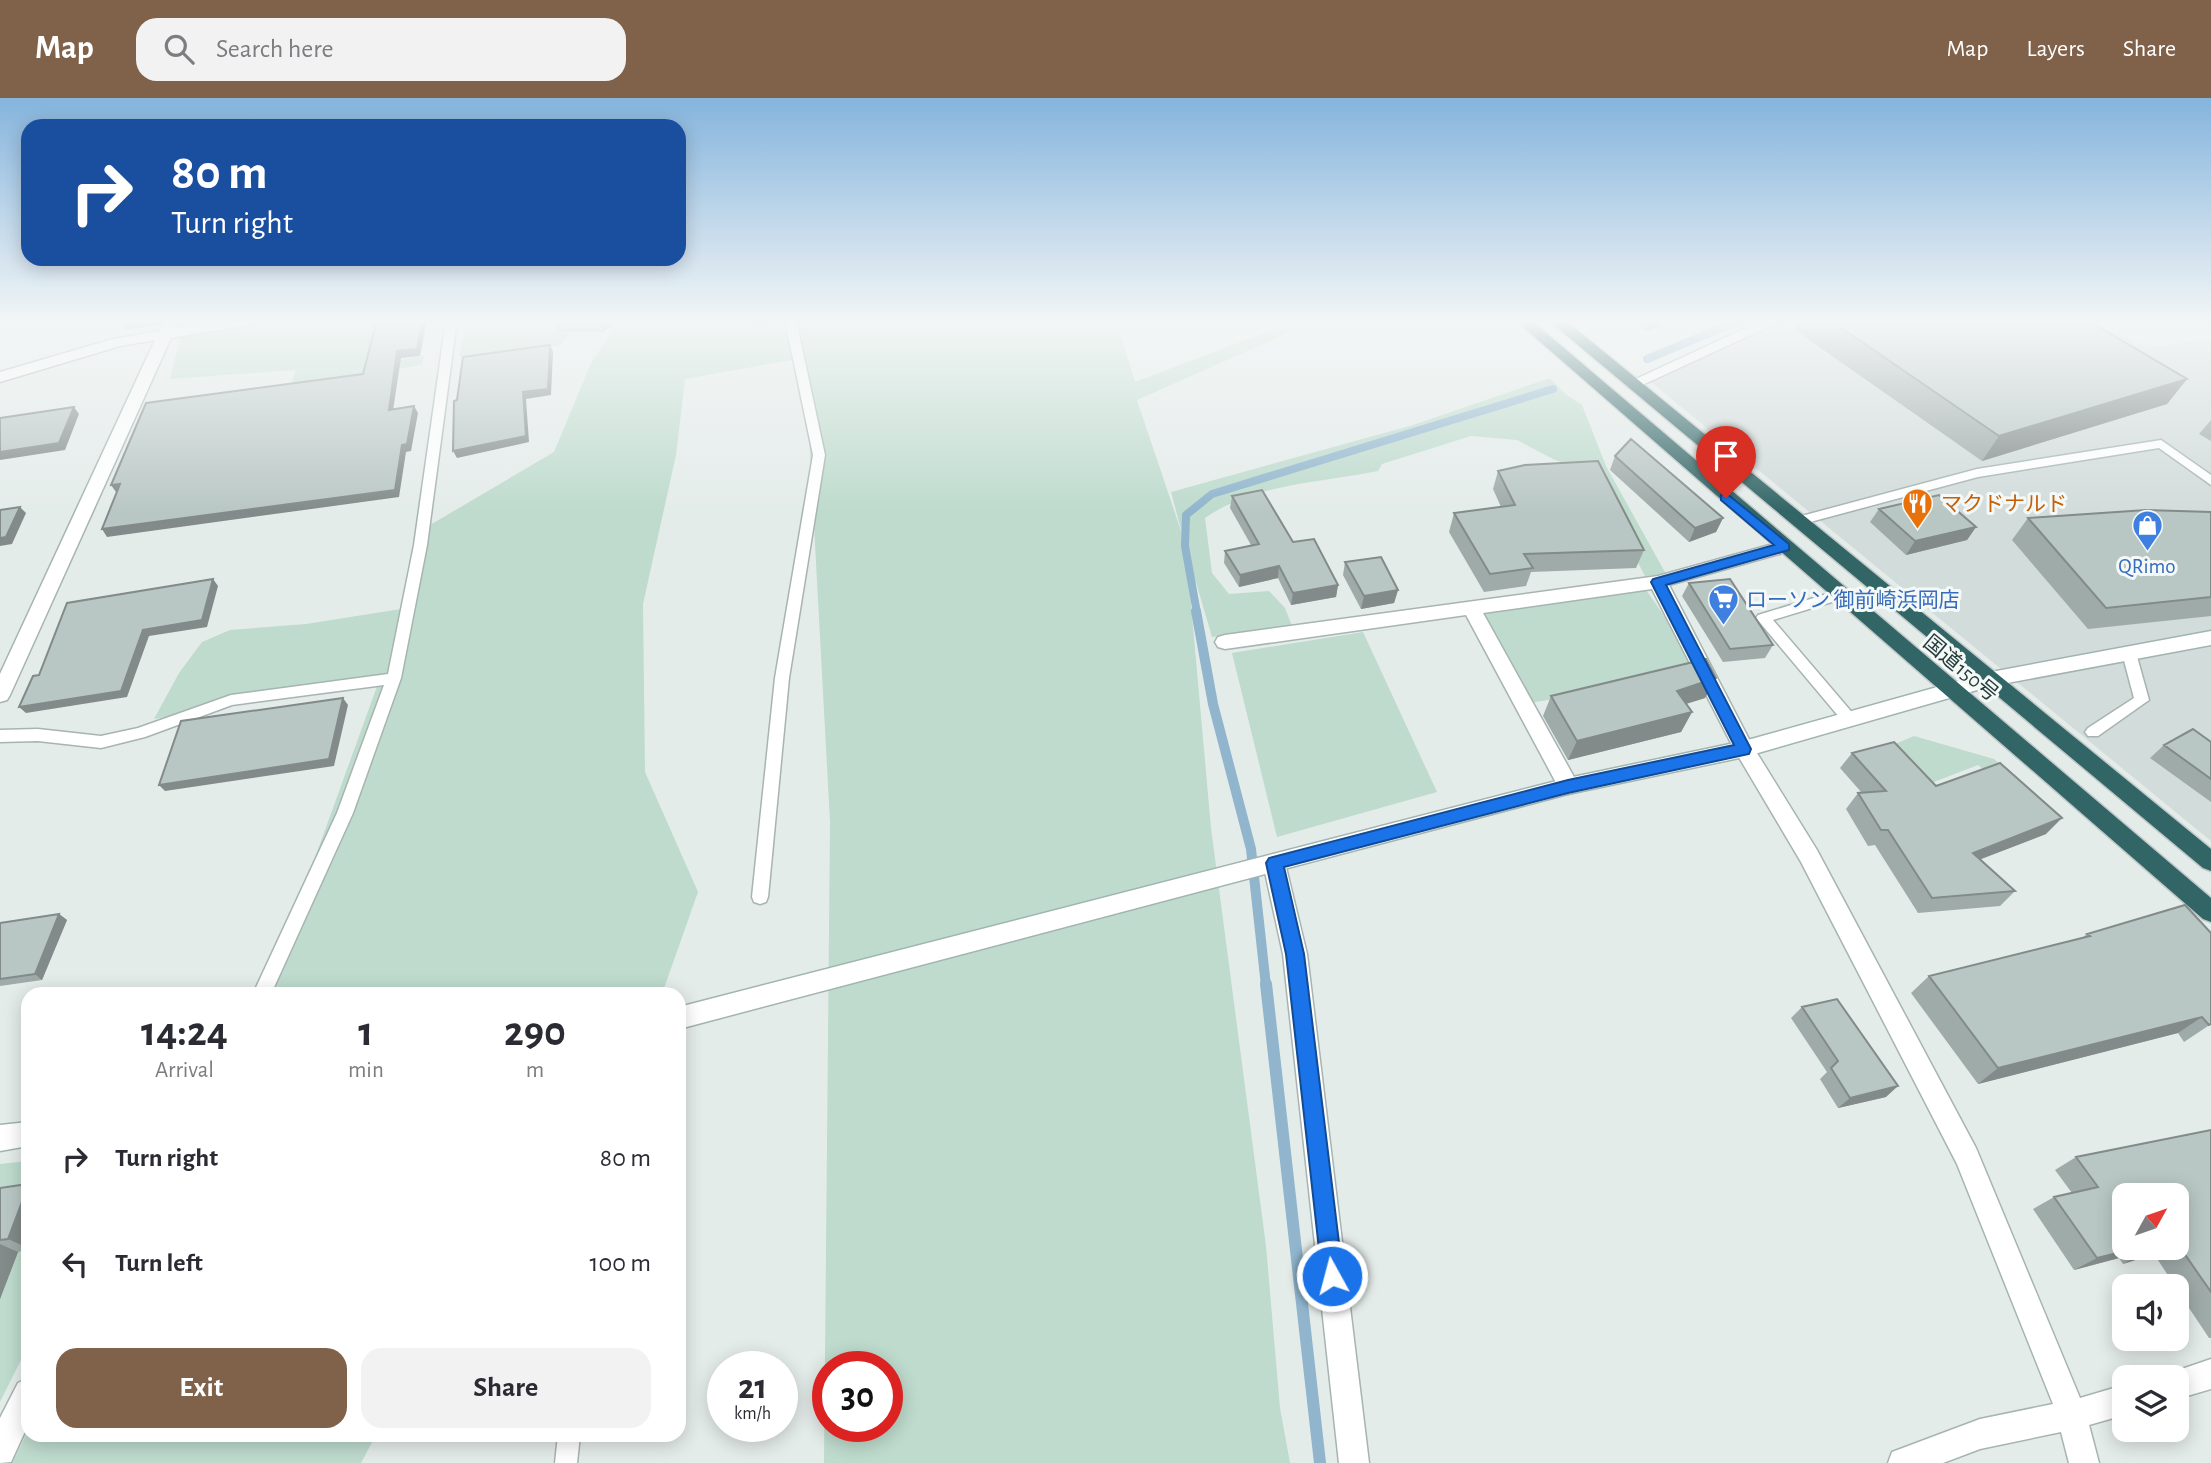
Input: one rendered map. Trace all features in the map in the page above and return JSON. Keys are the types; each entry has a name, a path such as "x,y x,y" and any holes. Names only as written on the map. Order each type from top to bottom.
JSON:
{"highway":[{"name":"国道150号","path":"1596,384 2211,912"},
{"name":"国道150号","path":"1633,384 2211,862"}],"street":[{"path":"0,695 143,384"},
{"path":"1225,642 1658,582 1784,547"},
{"path":"1658,582 1744,749 1809,856 1967,1157 2073,1415 2084,1463"},
{"path":"1471,608 1568,786"},
{"path":"686,1016 1568,786 1744,749 1954,692 1991,679 2211,638"},
{"path":"1273,863 1295,954 1354,1463"},
{"path":"0,1138 21,1135"},
{"path":"2189,1380 2211,1374"},
{"path":"1903,1463 1980,1434 2073,1415 2112,1404"},
{"path":"0,1451 21,1408"}],"lane":[{"path":"265,987 345,813 394,678 409,614 444,384"},
{"path":"760,897 782,678 820,456 804,384"},
{"path":"1799,521 1978,473 2161,444 2211,481"},
{"path":"1840,595 1763,618 1850,720"},
{"path":"2093,732 2142,700 2129,653"},
{"path":"0,736 38,735 101,742 140,733 231,700 394,678"},
{"path":"566,1463 568,1442"}],"shaded area":[{"path":"1653,384 2211,384 2211,841"}],"green space":[{"path":"582,384 684,384 676,455 643,604 645,772 698,892 664,987 257,987 296,910 379,681 154,719 179,673 202,642 230,630 306,624 401,609 425,528 554,452"},
{"path":"803,384 1174,384 1137,400 1183,537 1171,492 1413,425 1533,384 1555,384 1582,405 1606,466 1666,574 1645,576 1591,472 1555,460 1517,440 1471,436 1382,464 1378,471 1266,491 1224,506 1205,518 1212,573 1229,594 1269,591 1285,608 1292,626 1212,637 1186,548 1211,828 1266,1246 1280,1408 1290,1463 824,1463 824,1442 903,1442 903,1351 825,1351 830,822 808,414"},
{"path":"1642,584 1705,675 1523,704 1480,607"},
{"path":"1363,632 1437,792 1277,837 1232,653"},
{"path":"1914,736 1994,759 2063,817 2048,824 1978,765 1921,787 1883,749"},
{"path":"21,1162 21,1360 0,1402 0,1164"},
{"path":"22,1442 372,1442 361,1463 12,1463"}],"building":[{"path":"290,384 393,384 389,410 414,406 407,444 402,445 395,490 102,529 120,484 111,485 146,403"},
{"path":"459,384 548,384 548,389 523,392 526,436 453,451 454,401 457,400"},
{"path":"1923,384 2171,384 1999,436"},
{"path":"74,407 59,443 0,452 0,418"},
{"path":"1631,439 1723,518 1695,528 1615,456"},
{"path":"1598,461 1644,550 1524,554 1533,568 1490,574 1454,513 1515,505 1498,471 1525,465"},
{"path":"1262,490 1293,542 1314,539 1338,585 1293,593 1279,566 1240,575 1225,551 1259,544 1232,496"},
{"path":"1939,495 1976,527 1915,541 1879,509"},
{"path":"20,507 6,537 0,538 0,510"},
{"path":"2146,510 2211,512 2211,597 2106,608 2028,518"},
{"path":"1381,557 1398,590 1364,596 1345,562"},
{"path":"213,579 202,620 143,630 121,691 19,707 33,676 39,675 67,603"},
{"path":"1730,579 1773,645 1730,649 1689,583"},
{"path":"1706,659 1716,678 1677,691 1692,712 1577,741 1551,696"},
{"path":"343,698 329,759 159,785 181,721"},
{"path":"2193,729 2211,742 2211,779 2164,745"},
{"path":"1894,742 1936,786 2000,763 2062,818 1973,853 2015,891 1932,898 1888,830 1881,830 1858,793 1886,791 1852,753"},
{"path":"2185,905 2211,933 2209,1025 2202,1017 1998,1068 1929,976 2090,936 2087,934"},
{"path":"59,914 35,974 0,979 0,923"},
{"path":"1837,999 1898,1086 1850,1098 1831,1068 1838,1061 1802,1007"},
{"path":"2211,1130 2211,1292 2189,1260 2189,1183 2112,1183 2112,1254 2097,1258 2054,1197 2098,1187 2076,1157"},
{"path":"21,1185 21,1205 8,1239 0,1240 0,1188"}],"waterway":[{"path":"1197,613 1185,546 1186,515 1212,494 1553,389"},
{"path":"1196,611 1213,704 1251,849 1266,986"},
{"path":"1266,984 1320,1463"}],"place":[{"name":"マクドナルド","path":"1918,531"},
{"name":"QRimo","path":"2147,553"},
{"name":"ローソン 御前崎浜岡店","path":"1723,627"}],"route":[{"path":"1332,1276 1295,954 1275,863 1568,786 1744,749 1658,582 1784,547 1726,498"}]}
